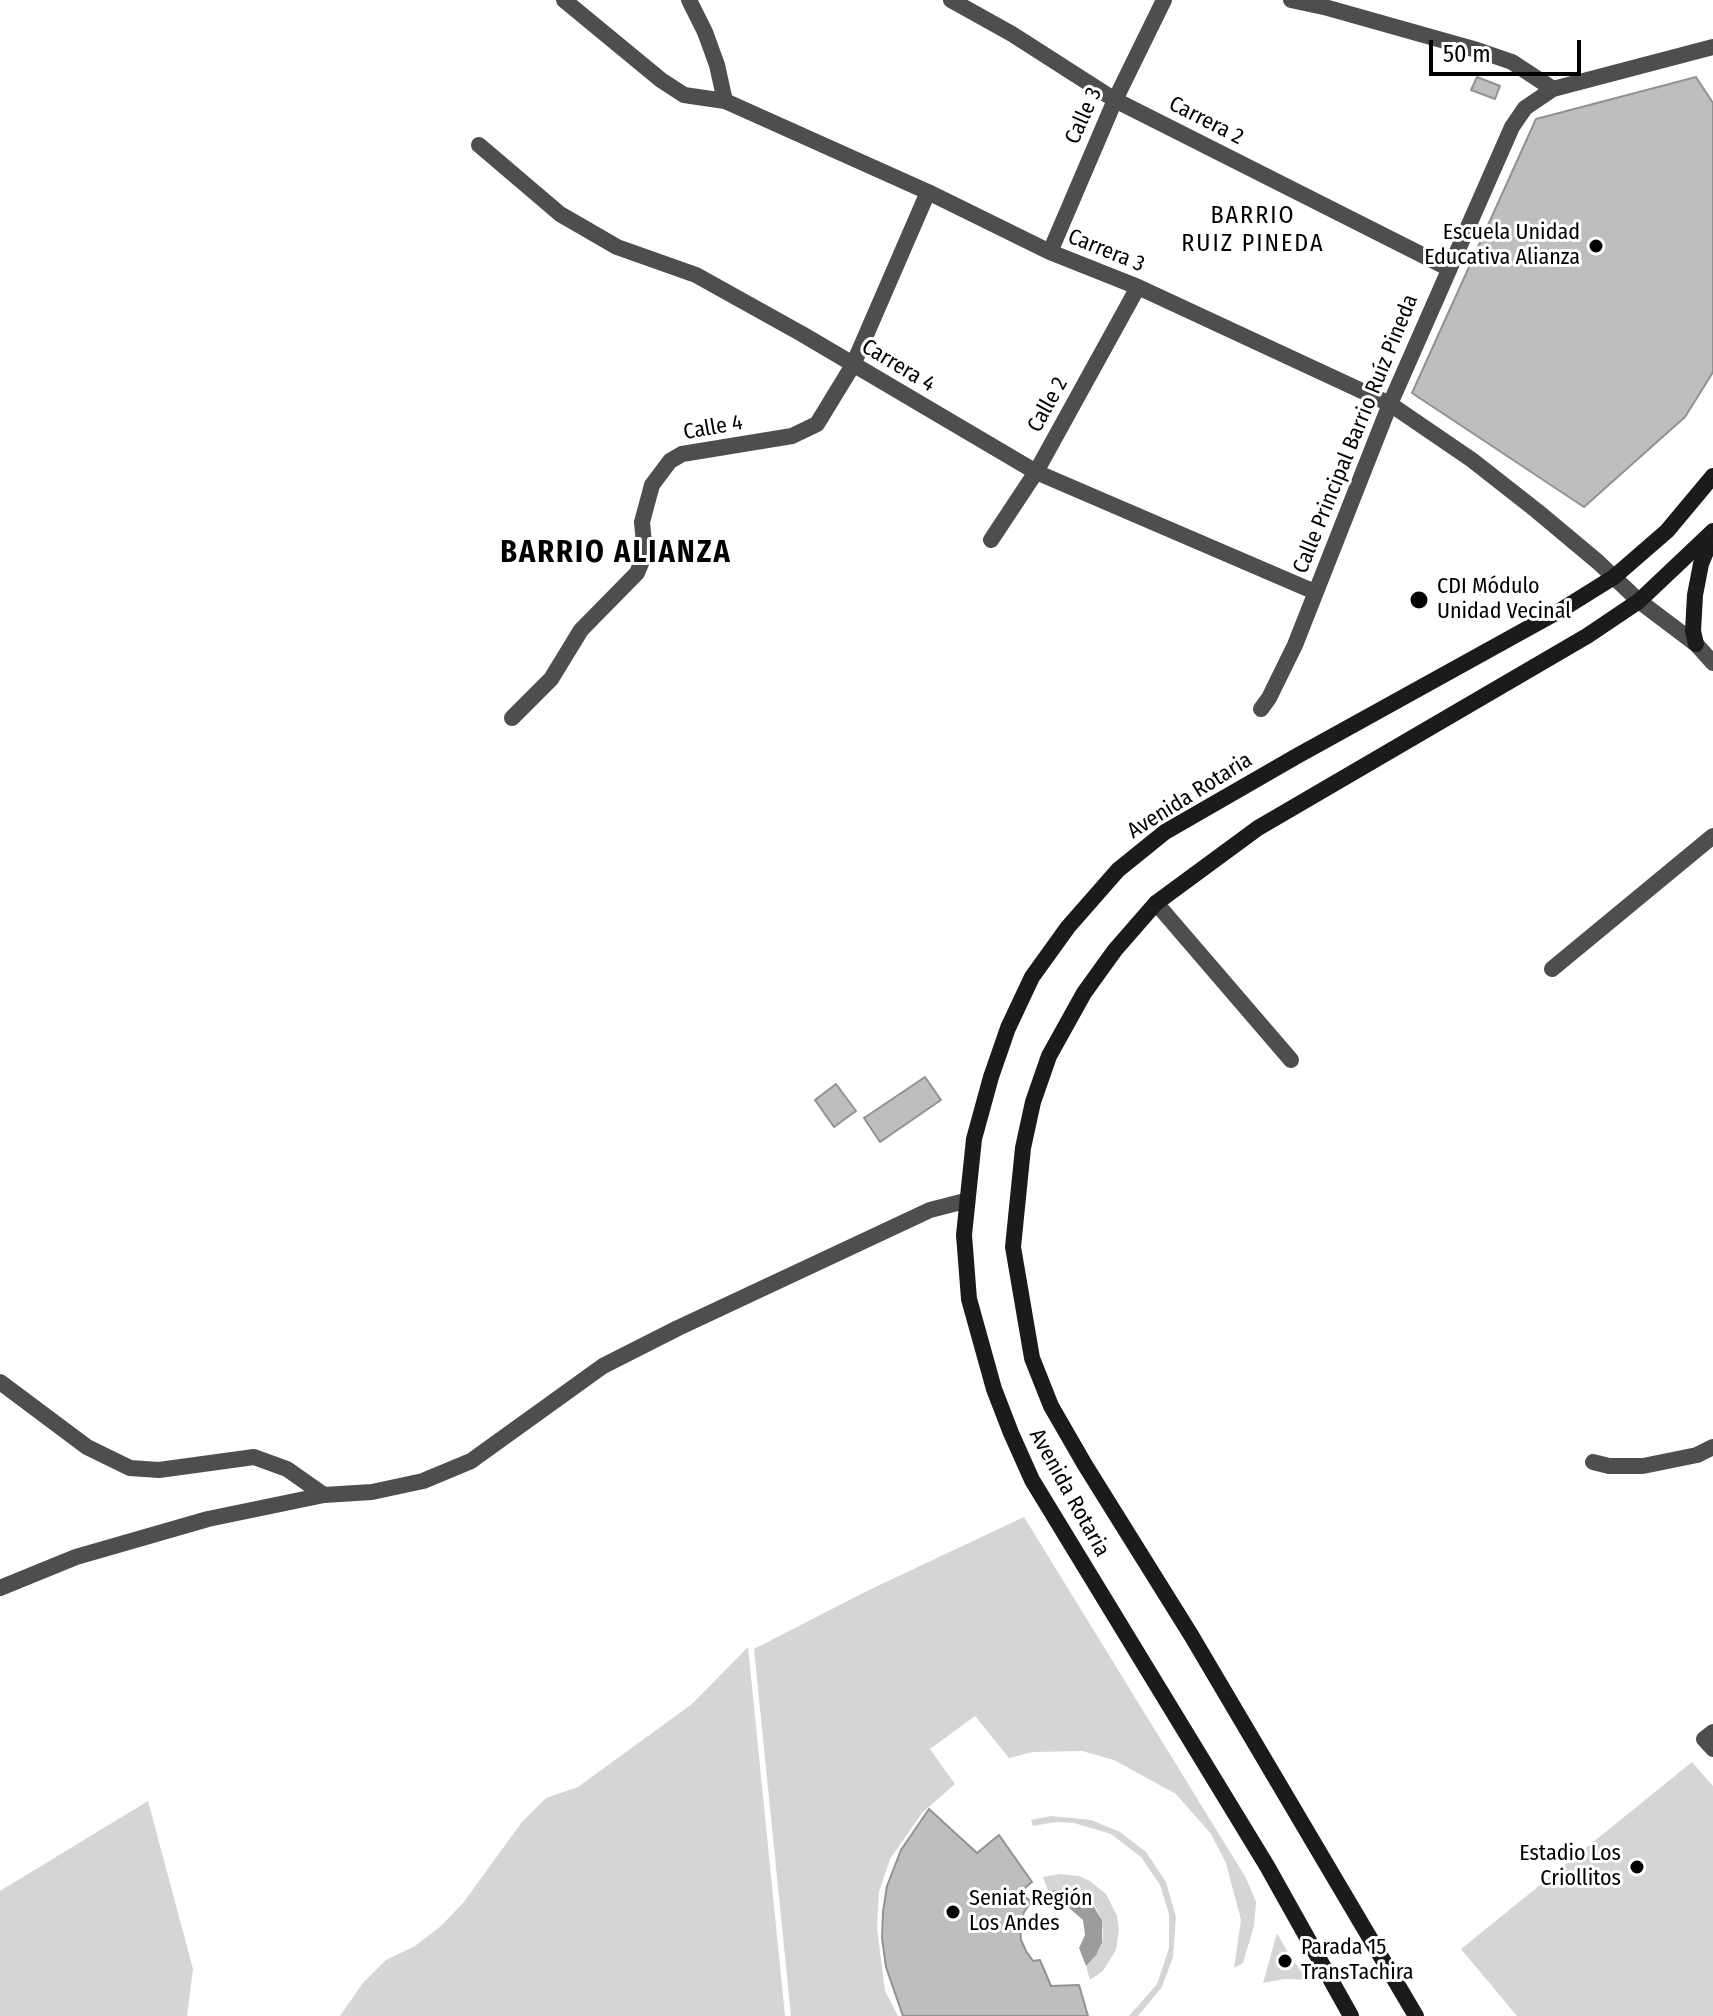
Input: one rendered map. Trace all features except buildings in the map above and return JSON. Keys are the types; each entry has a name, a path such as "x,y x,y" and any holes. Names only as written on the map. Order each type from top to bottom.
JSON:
{"main road":[{"name":"Avenida Rotaria","path":"1351,2016 1267,1866 1032,1480 994,1389 969,1299 965,1201 974,1139 1008,1028 1032,977 1068,927 1118,870 1165,832 1561,610 1614,577 1667,531 1713,476"},
{"name":"Avenida Rotaria","path":"1416,2016 1191,1635 1051,1406 1032,1358 1013,1247 1023,1148 1033,1102 1049,1056 1084,993 1115,950 1156,903 1258,828 1587,636 1639,601 1713,533"},
{"path":"1696,644 1693,631 1695,595 1701,564 1713,533"}],"street":[{"name":"Carrera 3","path":"564,0 661,80 684,95 725,101 928,192 1050,252 1138,287 1390,404 1472,460 1537,511 1639,601 1696,644 1713,663"},
{"path":"689,0 717,65 725,101"},
{"name":"Carrera 2","path":"951,0 1012,34 1115,100 1448,268"},
{"name":"Calle 3","path":"1050,252 1115,100 1164,0"},
{"path":"1291,0 1512,62 1553,89"},
{"name":"Calle Principal Barrio Ruíz Pineda","path":"1265,703 1295,645 1390,404 1512,127 1525,108 1553,89 1713,47"},
{"name":"Carrera 4","path":"479,145 560,214 617,247 696,275 1036,472 1315,592"},
{"name":"Calle 4","path":"512,718 551,679 581,630 637,573 645,554 642,522 652,485 670,461 682,454 792,436 817,424 853,365 928,192"},
{"name":"Calle 2","path":"991,540 1036,472 1138,287"},
{"path":"1552,969 1713,836"},
{"path":"1156,903 1291,1060"},
{"path":"0,1588 76,1557 208,1519 324,1495 372,1492 423,1481 471,1461 603,1366 930,1210 965,1201"},
{"path":"0,1382 87,1447 130,1468 159,1470 254,1457 287,1469 324,1495"},
{"path":"1593,1462 1609,1466 1643,1466 1697,1455 1713,1447"},
{"path":"1713,1732 1704,1739 1713,1749"}],"shaded area":[{"path":"1024,1517 1246,1878 1256,1902 1254,1926 1243,1963 1234,1968 1241,1920 1226,1863 1211,1834 1176,1794 1114,1760 1082,1751 1033,1752 1009,1758 975,1716 930,1749 955,1784 922,1813 890,1859 879,1892 877,1928 885,1991 898,2016 791,2016 754,1649 869,1590"},
{"path":"748,1647 785,2016 340,2016 362,1984 386,1960 415,1946 441,1926 463,1903 522,1822 546,1798 578,1787 692,1704"},
{"name":"Estadio Los Criollitos","path":"1692,1762 1713,1786 1713,2016 1517,2016 1461,1949"},
{"path":"148,1801 193,1969 187,2016 0,2016 0,1891"},
{"path":"1051,1816 1091,1820 1120,1832 1146,1852 1166,1882 1176,1917 1173,1957 1162,1987 1138,2016 1129,2016 1157,1984 1169,1948 1169,1914 1160,1885 1141,1857 1111,1834 1074,1823 1033,1826 1031,1820"},
{"path":"1059,1874 1079,1876 1090,1881 1106,1894 1117,1916 1116,1950 1103,1971 1090,1980 1086,1966 1099,1950 1103,1938 1102,1920 1094,1904 1082,1894 1062,1889 1048,1891 1043,1877"},
{"path":"1048,1891 1075,1891 1089,1899 1102,1920 1102,1943 1086,1966 1079,1948 1085,1935 1083,1920 1069,1908 1054,1908"},
{"path":"1277,1933 1308,1980 1285,1979 1263,1983"}],"place":[{"name":"Escuela Unidad Educativa Alianza","path":"1596,246"},
{"name":"CDI Módulo Unidad Vecinal","path":"1419,600"},
{"name":"Estadio Los Criollitos","path":"1637,1867"},
{"name":"Seniat Región Los Andes","path":"953,1912"},
{"name":"Parada 15 TransTachira","path":"1285,1961"}],"district":[{"name":"BARRIO RUIZ PINEDA","path":"1253,230"},
{"name":"BARRIO ALIANZA","path":"616,554"}]}
